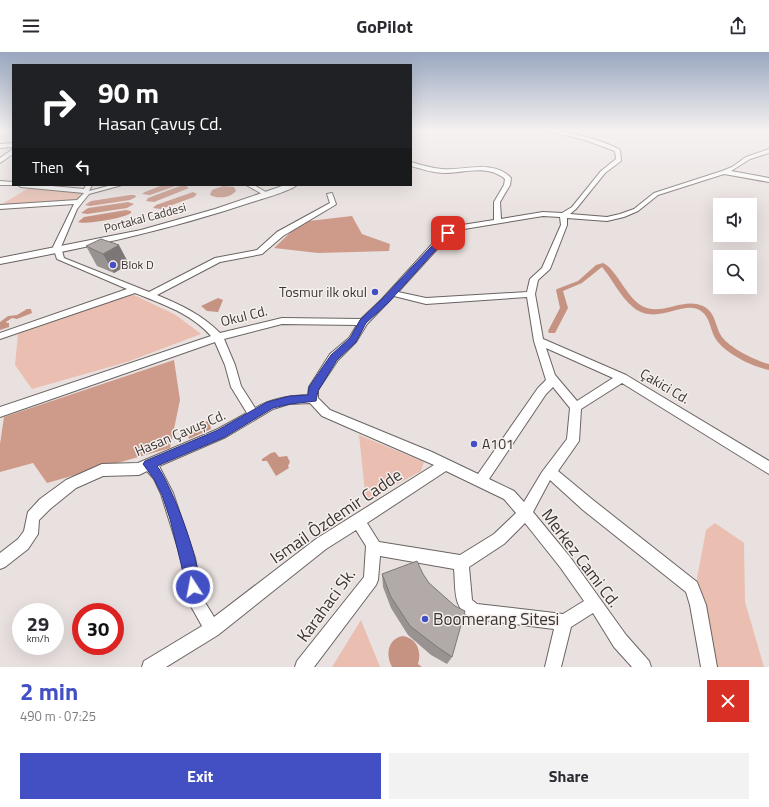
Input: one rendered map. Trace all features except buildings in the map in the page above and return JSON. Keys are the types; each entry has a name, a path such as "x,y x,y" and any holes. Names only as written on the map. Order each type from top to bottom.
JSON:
{"main road":[{"name":"Portakal Caddesi","path":"265,193 282,186"},
{"name":"Portakal Caddesi","path":"0,261 143,232 290,186"},
{"name":"Portakal Caddesi","path":"0,258 57,249"}],"street":[{"path":"563,216 574,208 603,172 619,159"},
{"path":"357,520 373,544 373,548 461,563 499,538 525,513 509,495 357,425 326,413 313,399 313,390 334,357 353,340 363,322 448,233 462,228 543,214 607,219 622,216 636,210 656,194 724,172 734,168 747,159"},
{"path":"412,164 444,171 487,169 500,172 508,178 507,185 497,202 498,221"},
{"path":"724,172 769,180"},
{"path":"0,183 12,184"},
{"path":"38,186 87,189 111,186"},
{"path":"252,186 265,193"},
{"path":"87,189 74,208 57,249 62,259 182,309 205,323 218,337 230,365 236,387 254,415"},
{"path":"149,296 218,260 259,252 280,234 333,204 330,194"},
{"path":"0,207 78,202"},
{"path":"563,216 564,225 546,270 534,279 531,294 539,341 550,376 576,407 622,378"},
{"path":"0,336 134,290"},
{"path":"392,293 426,301 531,294"},
{"name":"Okul Cd.","path":"0,412 218,337 282,322 363,322"},
{"name":"Çakici Cd.","path":"539,341 622,378 769,468"},
{"path":"480,481 542,391 553,380"},
{"name":"Hasan Çavuş Cd.","path":"0,562 23,544 31,534 33,517 45,504 70,484 102,470 139,468 222,433 270,405 290,400 313,399"},
{"name":"Merkez Cami Cd.","path":"576,407 573,441 550,472 525,513 595,603 620,641 642,667"},
{"path":"149,464 158,475 167,494 188,558 196,602 212,629"},
{"name":"Ismail Ôzdemir Cadde","path":"153,666 212,629 321,544 445,465"},
{"path":"550,472 588,506 692,588 698,605 709,667"},
{"name":"Karahaci Sk.","path":"306,666 371,580 373,548"},
{"path":"461,563 465,604 474,612 564,622 595,603"},
{"path":"553,667 564,622"}],"shaded area":[{"path":"160,186 175,186 150,195 142,194"},
{"path":"180,186 186,186 189,188 154,202 146,201 148,198"},
{"path":"223,186 234,187 236,191 231,195 224,197 210,195 212,190"},
{"path":"29,188 82,192 76,200 0,205"},
{"path":"193,192 197,194 194,197 161,209 153,208 156,205"},
{"path":"135,195 136,197 130,200 90,206 85,205 91,201"},
{"path":"128,202 134,204 127,208 87,214 81,213 88,208"},
{"path":"126,210 131,211 131,213 121,217 88,223 78,222 84,217"},
{"path":"352,216 362,234 390,244 389,251 318,253 274,248 292,231 309,221"},
{"path":"132,294 176,315 201,334 127,362 32,389 15,365 18,334"},
{"path":"218,298 223,300 218,312 207,311 201,306"},
{"path":"27,309 31,309 32,313 17,319 12,318 6,322 9,323 9,327 0,330 0,322 8,316 17,315"},
{"path":"174,360 180,400 170,448 47,483 33,463 0,472 0,444 4,417"},
{"path":"211,419 211,429 189,439 186,432"},
{"path":"359,435 424,462 421,471 366,501"},
{"path":"275,452 279,457 287,456 290,462 288,466 289,468 276,476 267,461 262,461 262,459"},
{"path":"715,523 744,543 745,602 764,667 716,667 696,584 706,530"},
{"path":"361,620 380,667 332,667"},
{"path":"403,636 408,637 417,646 419,650 418,664 422,667 392,667 388,652 389,648 394,640"}],"waterway":[{"path":"552,331 564,308 559,290 580,282 598,266 603,265 613,276 626,296 643,310 658,312 682,307 697,306 709,315 719,338 728,347 750,360 769,367"}],"place":[{"name":"Blok D","path":"113,265"},
{"name":"Tosmur ilk okul","path":"375,292"},
{"name":"A101","path":"474,444"},
{"name":"Boomerang Sitesi","path":"425,619"}],"route":[{"path":"193,587 188,558 176,519 158,475 149,464 222,433 270,405 290,400 313,399 313,390 334,357 353,340 363,322 385,301 448,233"}]}
